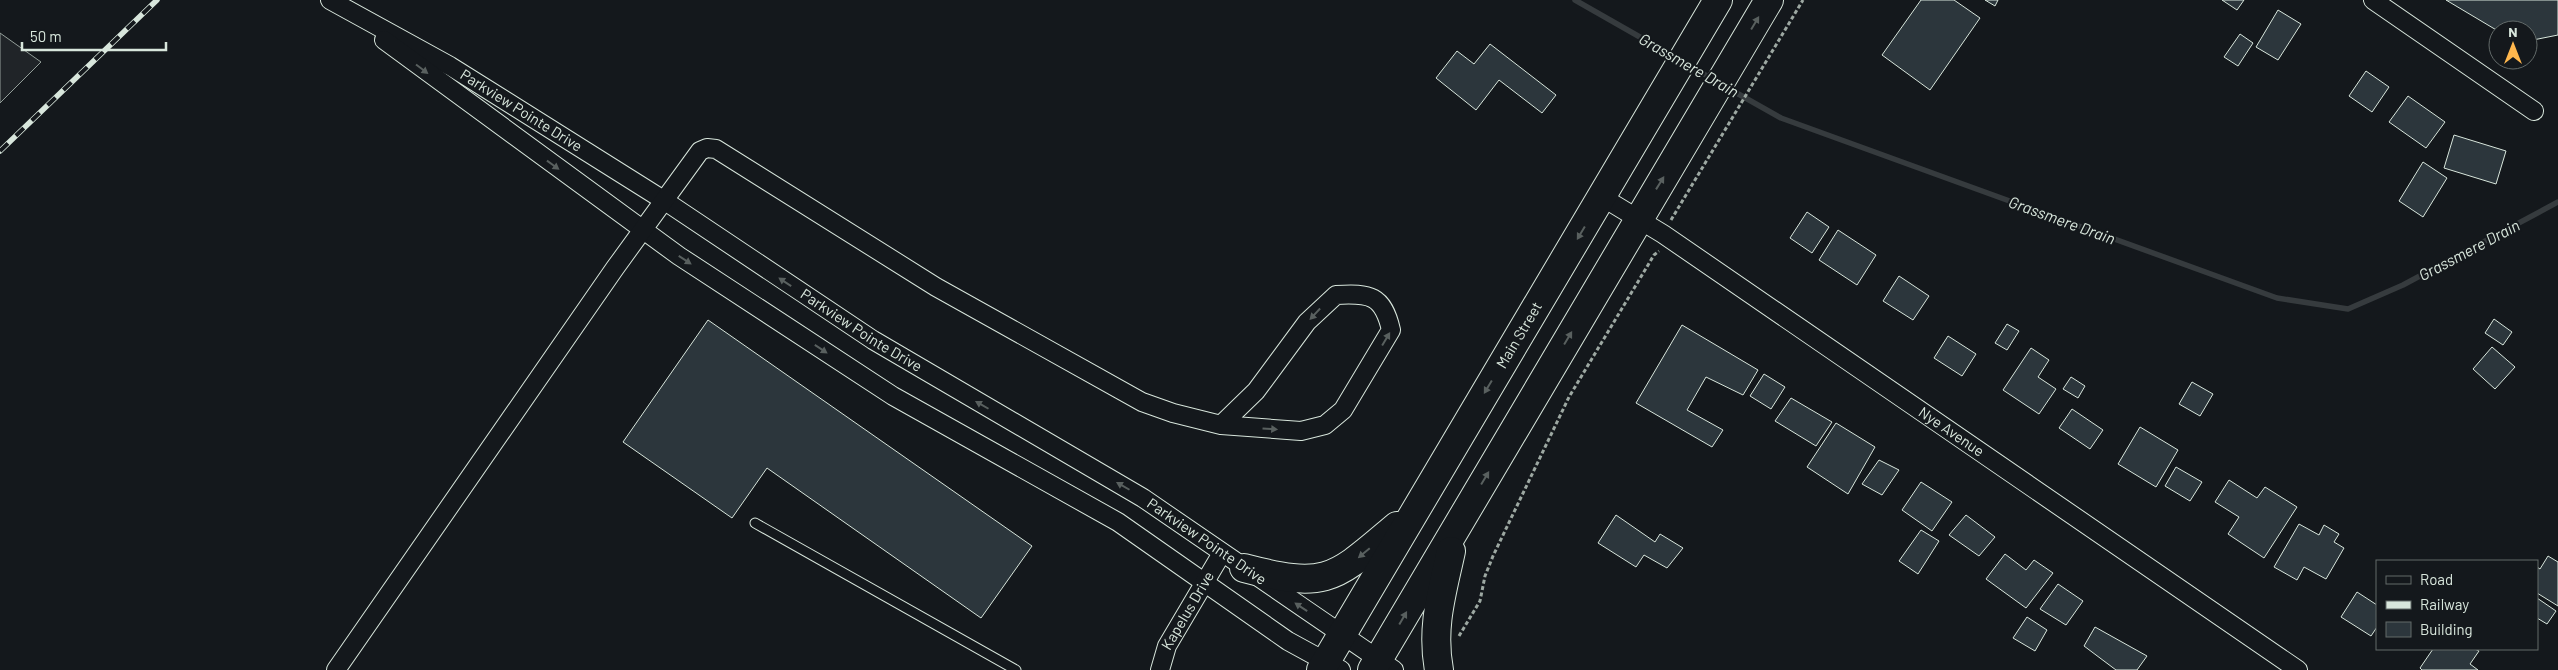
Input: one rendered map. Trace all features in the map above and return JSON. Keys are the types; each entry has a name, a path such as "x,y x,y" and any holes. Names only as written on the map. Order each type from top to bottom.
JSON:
{"main road":[{"path":"1382,667 1456,527 1769,0"},
{"name":"Main Street","path":"1329,667 1341,634 1660,101 1711,11"},
{"path":"1244,568 1298,580 1317,579 1334,574 1353,563 1415,510"},
{"path":"1437,658 1436,616 1456,527"}],"street":[{"path":"2372,0 2534,111"},
{"name":"Parkview Pointe Drive","path":"336,4 450,66 664,201 873,340 1143,498 1341,634 1382,667"},
{"name":"Parkview Pointe Drive","path":"336,4 423,70 644,231 893,396 1118,522 1202,582 1329,667"},
{"path":"336,670 616,268 700,151 707,148 716,149 936,287 1142,402 1173,413 1222,426 1301,431 1325,426 1343,410 1391,330 1387,311 1376,299 1356,294 1336,295 1308,322 1256,391 1222,426"},
{"name":"Nye Avenue","path":"1602,197 1663,234 2298,670"},
{"name":"Kapelus Drive","path":"1160,670 1167,646 1202,582 1222,553"}],"lane":[{"path":"756,523 1016,670"}],"path":[{"path":"1437,658 1454,643 1480,601 1485,576 1493,556 1569,397 1654,255 1659,252 1663,234 1803,0"}],"shaded area":[{"path":"0,33 41,62 0,103"}],"building":[{"path":"1921,0 1954,0 1980,18 1930,90 1882,55"},
{"path":"1985,0 1998,0 1995,6"},
{"path":"2222,0 2244,0 2237,10"},
{"path":"2446,0 2558,0 2558,35 2538,39 2538,20 2488,20 2488,25"},
{"path":"2278,10 2301,24 2278,60 2256,47"},
{"path":"2240,34 2253,43 2238,66 2224,57"},
{"path":"1490,44 1556,95 1542,113 1499,80 1476,110 1436,78 1457,51 1474,64"},
{"path":"2366,71 2389,87 2372,112 2349,96"},
{"path":"2408,96 2445,122 2426,148 2389,122"},
{"path":"2454,135 2506,151 2496,184 2444,168"},
{"path":"2423,162 2447,178 2423,217 2399,201"},
{"path":"1807,212 1829,227 1812,253 1790,238"},
{"path":"1838,230 1876,255 1857,285 1819,260"},
{"path":"1899,276 1929,296 1913,320 1883,301"},
{"path":"2494,319 2512,332 2503,345 2485,333"},
{"path":"708,320 1032,546 981,618 767,468 732,518 623,442"},
{"path":"2007,324 2019,331 2007,350 1995,343"},
{"path":"1682,325 1758,370 1743,395 1706,377 1687,410 1723,430 1712,447 1636,403"},
{"path":"1948,336 1976,354 1962,376 1934,358"},
{"path":"2492,347 2515,367 2495,389 2473,369"},
{"path":"2031,348 2049,360 2038,377 2056,389 2039,414 2003,390"},
{"path":"1764,374 1785,387 1771,409 1750,396"},
{"path":"2071,377 2085,386 2078,398 2063,389"},
{"path":"2192,382 2213,394 2200,416 2179,404"},
{"path":"1791,398 1832,422 1816,446 1775,421"},
{"path":"2072,409 2103,430 2090,449 2059,428"},
{"path":"1836,423 1875,447 1848,494 1807,467"},
{"path":"2140,427 2178,450 2156,487 2118,464"},
{"path":"1879,460 1899,470 1882,495 1862,484"},
{"path":"2176,467 2202,482 2190,501 2165,486"},
{"path":"2229,480 2257,498 2265,487 2297,507 2264,558 2228,534 2239,517 2215,502"},
{"path":"1921,482 1952,502 1932,531 1902,510"},
{"path":"1616,515 1655,542 1660,534 1683,548 1667,568 1644,555 1636,567 1598,543"},
{"path":"1966,515 1995,537 1979,556 1949,535"},
{"path":"2299,524 2319,535 2324,525 2339,534 2334,542 2344,548 2326,579 2304,567 2297,580 2274,567"},
{"path":"1921,530 1939,541 1918,574 1899,561"},
{"path":"2005,554 2026,570 2034,560 2053,573 2026,608 1986,579"},
{"path":"2548,556 2558,562 2558,606 2538,594 2538,568 2540,569"},
{"path":"2058,584 2083,601 2066,625 2040,609"},
{"path":"2357,592 2376,604 2376,628 2371,636 2341,617"},
{"path":"2538,599 2556,611 2547,624 2538,619"},
{"path":"2027,617 2047,630 2035,651 2013,638"},
{"path":"2095,627 2147,656 2137,670 2116,670 2084,646"},
{"path":"2432,650 2479,651 2470,664 2478,670 2422,670 2420,668"}],"waterway":[{"name":"Grassmere Drain","path":"1575,0 1675,57"},
{"name":"Grassmere Drain","path":"1687,64 1714,80"},
{"name":"Grassmere Drain","path":"1726,87 1781,118 2277,298 2348,309 2403,285 2558,202"}],"railway":[{"path":"0,151 157,0"}]}
